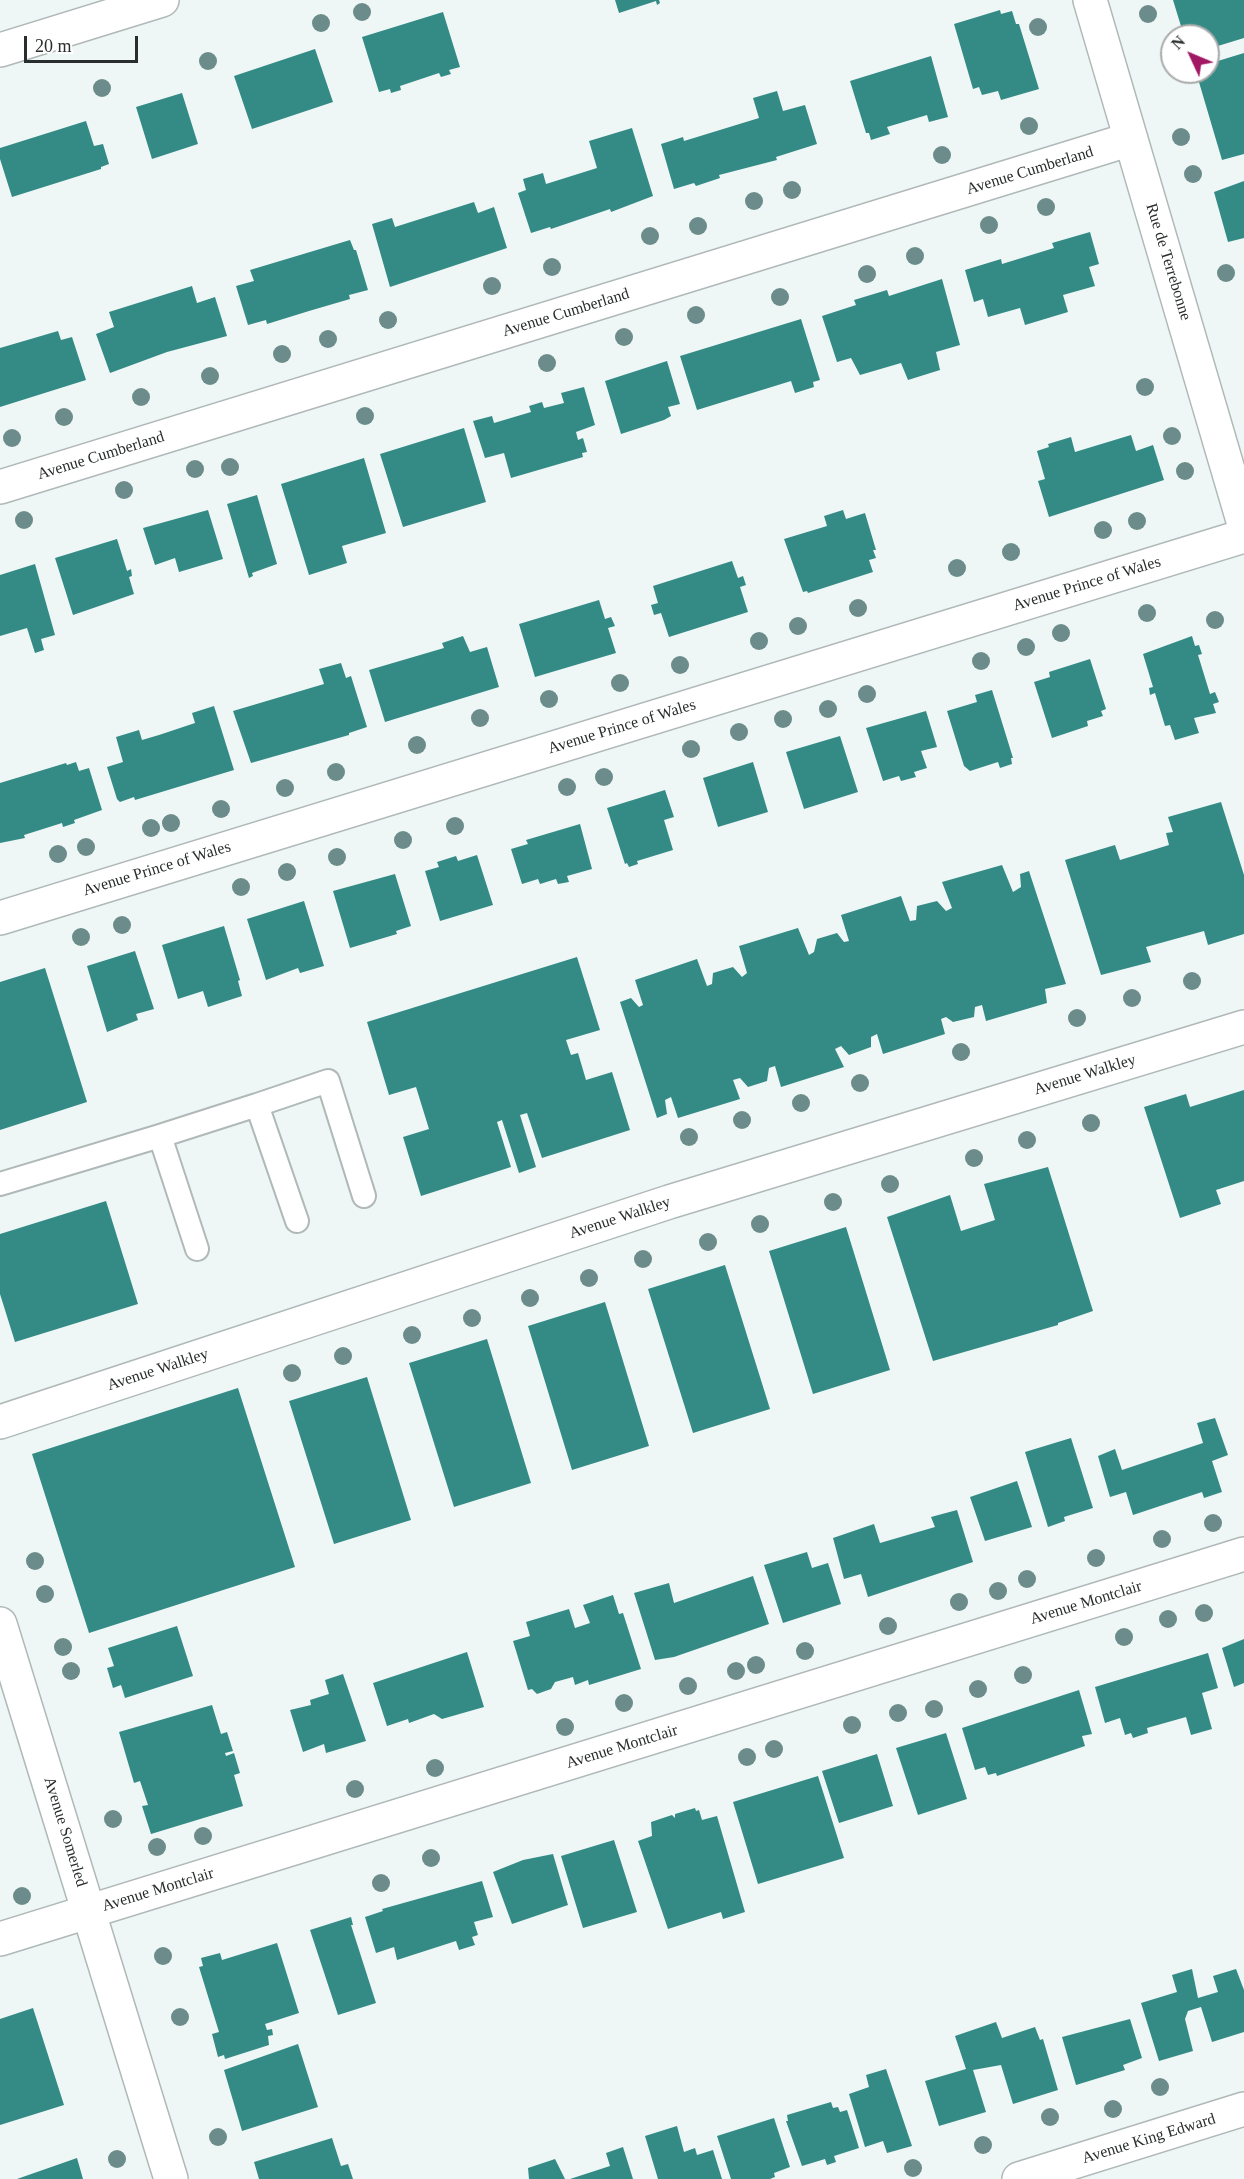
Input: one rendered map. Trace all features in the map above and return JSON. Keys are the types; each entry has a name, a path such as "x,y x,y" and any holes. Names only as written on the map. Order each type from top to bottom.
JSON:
{"street":[{"path":"0,50 162,0"},
{"name":"Rue de Terrebonne","path":"1089,0 1244,524"},
{"name":"Avenue Cumberland","path":"0,487 1131,139"},
{"name":"Avenue Prince of Wales","path":"0,918 1244,536"},
{"name":"Avenue Walkley","path":"0,1422 669,1202 1244,1027"},
{"name":"Avenue Montclair","path":"0,1939 1244,1554"},
{"name":"Avenue Somerled","path":"0,1624 171,2179"},
{"name":"Avenue King Edward","path":"1019,2179 1244,2109"}],"lane":[{"path":"0,1184 160,1136 328,1081 364,1196"},
{"path":"257,1104 297,1221"},
{"path":"160,1136 197,1249"}],"building":[{"path":"615,0 659,0 660,3 657,5 656,1 619,13"},
{"path":"1173,0 1244,0 1244,38 1220,45 1220,24 1180,24"},
{"path":"1000,10 1001,14 1012,11 1016,24 1019,24 1039,89 1001,100 998,91 982,95 979,87 973,89 954,24"},
{"path":"443,12 460,67 449,70 451,74 441,77 439,73 400,86 401,90 391,93 390,89 379,92 362,37"},
{"path":"315,49 333,102 252,129 234,76"},
{"path":"1244,53 1244,154 1222,160 1200,84 1220,84 1220,60"},
{"path":"931,56 948,117 929,122 927,115 887,127 890,134 871,140 869,133 866,133 850,81"},
{"path":"777,91 783,111 805,105 817,144 776,157 777,160 719,175 720,178 696,186 694,183 674,189 661,144 683,137 684,141 759,118 753,98"},
{"path":"182,93 198,144 152,159 136,107"},
{"path":"86,121 94,146 103,144 109,164 101,169 12,197 0,159 0,148"},
{"path":"632,128 653,196 611,212 610,209 551,229 550,227 531,233 518,193 526,190 523,179 543,173 546,184 597,168 589,141"},
{"path":"1244,181 1244,238 1228,242 1214,192"},
{"path":"474,202 478,213 494,207 507,248 390,287 372,224 392,218 395,227"},
{"path":"1090,232 1099,264 1089,267 1095,286 1063,295 1068,312 1025,325 1020,308 988,317 983,299 974,302 965,270 1001,259 1002,264 1054,248 1052,243"},
{"path":"350,240 356,250 368,290 349,295 350,299 267,324 266,320 248,325 236,286 254,281 250,270"},
{"path":"942,279 960,345 936,352 940,370 908,380 901,363 860,375 851,358 837,362 822,316 856,305 854,300 887,290 889,296"},
{"path":"192,286 197,303 215,297 227,336 167,352 110,373 96,334 114,327 109,312"},
{"path":"801,319 820,380 813,382 814,387 795,393 791,381 697,410 680,356"},
{"path":"58,331 61,340 72,337 86,380 0,407 0,348"},
{"path":"667,361 680,404 668,407 671,416 664,420 621,434 605,381"},
{"path":"584,387 595,425 576,432 578,440 583,438 587,452 582,453 583,457 511,478 504,453 485,458 473,421 492,416 494,423 531,412 529,406 542,402 544,408 564,403 561,393"},
{"path":"464,428 486,502 403,527 380,454"},
{"path":"1131,435 1136,451 1153,445 1164,480 1049,517 1038,481 1045,479 1037,451 1049,447 1048,444 1071,437 1075,452"},
{"path":"364,458 386,533 342,546 347,563 309,575 281,484"},
{"path":"257,495 277,564 252,573 253,576 249,578 227,504"},
{"path":"208,510 223,559 179,572 175,558 155,565 143,528"},
{"path":"843,510 846,519 865,513 876,550 873,550 876,558 869,560 873,572 808,593 803,592 784,539 827,526 824,516"},
{"path":"117,539 127,571 131,569 132,576 129,577 134,594 73,615 55,558"},
{"path":"732,561 738,578 743,576 746,585 740,587 748,612 669,637 661,613 654,615 651,605 658,603 653,586"},
{"path":"35,564 55,635 41,639 44,650 35,653 27,628 0,636 0,575"},
{"path":"599,600 605,619 611,617 615,626 608,628 616,653 535,677 519,624"},
{"path":"463,636 470,652 487,647 499,687 385,722 369,670 444,648 442,643"},
{"path":"1192,636 1195,646 1199,645 1202,654 1198,655 1210,694 1215,692 1219,702 1213,704 1216,713 1194,718 1199,733 1175,740 1170,725 1165,726 1155,693 1150,695 1149,688 1153,687 1143,654"},
{"path":"1090,659 1106,709 1101,711 1103,716 1087,721 1088,726 1052,738 1034,682 1050,677 1049,672"},
{"path":"341,663 346,678 351,676 367,727 349,733 349,735 251,763 233,711 324,684 319,669"},
{"path":"992,690 1013,758 1011,758 1012,764 1000,768 998,762 970,771 964,766 947,711 977,702 975,695"},
{"path":"214,706 234,770 135,800 134,797 120,802 117,799 107,767 123,762 116,737 139,730 142,740 159,735 195,723 192,713"},
{"path":"926,711 937,747 921,751 927,768 914,772 916,777 901,781 899,776 883,781 866,728"},
{"path":"840,736 858,792 804,809 786,752"},
{"path":"76,762 79,771 89,768 102,810 74,820 75,823 63,827 62,823 24,835 25,838 0,843 0,783"},
{"path":"753,762 768,812 718,827 703,778"},
{"path":"665,790 674,817 664,820 673,850 637,861 638,864 629,867 627,863 625,864 607,808"},
{"path":"1221,802 1244,875 1244,934 1208,945 1204,931 1146,947 1151,962 1101,975 1065,860 1115,845 1120,860 1169,845 1166,833 1173,832 1168,817"},
{"path":"580,824 592,869 567,876 569,882 558,884 556,879 540,884 538,879 522,884 511,849 528,844 526,840"},
{"path":"477,855 493,905 440,921 425,871 439,867 437,862 456,856 458,861"},
{"path":"1002,865 1013,892 1021,887 1020,874 1029,871 1066,984 1045,989 1047,1003 986,1021 982,1005 975,1007 974,1017 953,1022 946,1017 941,1019 945,1034 883,1054 877,1034 871,1037 871,1047 849,1055 841,1046 835,1049 844,1067 781,1087 775,1066 769,1068 767,1081 748,1087 740,1078 733,1080 740,1099 678,1118 671,1097 665,1100 667,1114 657,1118 620,1002 631,998 639,1007 643,1005 635,980 697,959 707,986 712,984 713,973 733,967 742,977 747,973 739,946 798,928 809,955 814,952 817,939 837,933 844,942 849,941 841,915 901,896 910,921 916,920 917,906 937,901 946,911 952,908 942,882"},
{"path":"395,874 411,926 396,931 397,934 350,948 333,891"},
{"path":"304,901 324,966 300,973 298,968 266,980 247,919"},
{"path":"224,926 240,980 238,981 242,996 208,1007 203,991 178,999 162,945"},
{"path":"135,951 154,1009 136,1014 138,1020 107,1032 87,966"},
{"path":"577,957 600,1030 566,1040 571,1055 578,1053 586,1080 612,1072 630,1130 542,1158 527,1113 520,1115 536,1167 519,1173 502,1120 497,1122 511,1167 421,1196 403,1137 429,1129 416,1087 389,1095 367,1022"},
{"path":"45,968 87,1102 0,1130 0,982"},
{"path":"1244,1090 1244,1181 1216,1190 1221,1204 1180,1218 1144,1107 1186,1094 1190,1107"},
{"path":"1048,1167 1093,1311 1058,1323 1058,1325 933,1361 887,1217 950,1195 961,1231 995,1220 984,1184"},
{"path":"106,1201 138,1304 15,1342 0,1294 0,1234"},
{"path":"846,1227 890,1370 813,1394 769,1251"},
{"path":"725,1265 770,1409 693,1433 648,1289"},
{"path":"605,1302 649,1446 572,1470 528,1326"},
{"path":"487,1339 531,1483 454,1507 409,1363"},
{"path":"367,1377 411,1520 334,1544 289,1401"},
{"path":"238,1388 295,1567 89,1633 32,1454"},
{"path":"1215,1418 1228,1455 1212,1461 1222,1492 1204,1498 1202,1492 1133,1515 1126,1492 1110,1497 1098,1456 1115,1449 1122,1470 1203,1443 1197,1423"},
{"path":"1071,1438 1093,1508 1064,1517 1065,1521 1048,1527 1025,1452"},
{"path":"1017,1481 1032,1527 985,1541 970,1497"},
{"path":"957,1510 973,1562 868,1597 861,1574 844,1579 833,1538 874,1524 880,1543 935,1527 931,1517"},
{"path":"807,1552 812,1568 828,1563 841,1604 783,1623 764,1565"},
{"path":"753,1576 769,1624 674,1657 655,1660 634,1593 669,1583 674,1603"},
{"path":"613,1595 619,1614 623,1613 641,1669 589,1685 588,1680 575,1685 573,1677 555,1682 551,1689 537,1694 532,1689 528,1690 513,1641 530,1636 526,1622 569,1609 575,1628 590,1623 583,1605"},
{"path":"177,1626 193,1676 125,1698 121,1685 113,1688 107,1668 114,1666 108,1648"},
{"path":"1244,1639 1244,1683 1234,1687 1222,1648"},
{"path":"467,1652 484,1707 442,1719 434,1714 409,1723 408,1719 387,1726 373,1683"},
{"path":"1208,1653 1218,1688 1202,1693 1212,1729 1191,1735 1186,1717 1147,1728 1148,1733 1133,1738 1131,1733 1125,1735 1120,1718 1105,1723 1095,1687"},
{"path":"343,1674 366,1741 326,1753 324,1744 303,1752 290,1710 311,1705 310,1700 329,1694 325,1680"},
{"path":"1079,1690 1092,1734 1082,1736 1085,1746 997,1776 996,1773 988,1775 985,1767 975,1770 962,1728"},
{"path":"212,1705 221,1734 227,1732 233,1751 225,1753 226,1756 234,1753 240,1773 234,1775 243,1806 151,1834 142,1806 148,1805 140,1781 134,1783 119,1732"},
{"path":"946,1733 967,1799 918,1815 896,1748"},
{"path":"877,1754 893,1806 839,1823 822,1771"},
{"path":"818,1776 844,1858 758,1884 733,1802"},
{"path":"695,1808 696,1811 699,1810 702,1820 717,1816 745,1912 723,1919 721,1912 668,1929 638,1841 652,1836 651,1822 672,1815 675,1818 675,1814"},
{"path":"614,1840 637,1912 583,1928 561,1856"},
{"path":"553,1854 568,1905 512,1924 493,1872 523,1860"},
{"path":"482,1881 493,1917 474,1922 478,1935 472,1937 475,1945 459,1950 456,1941 397,1960 394,1947 376,1953 365,1917 383,1911 382,1909"},
{"path":"351,1917 353,1925 351,1925 376,2003 338,2015 310,1930"},
{"path":"277,1943 299,2013 265,2024 267,2030 272,2029 273,2035 268,2036 269,2045 225,2059 224,2055 218,2057 212,2034 219,2032 199,1967 203,1966 201,1958 220,1953 222,1960"},
{"path":"1192,1969 1198,1998 1218,1992 1213,1976 1236,1969 1244,1990 1244,2032 1212,2042 1201,2007 1188,2011 1185,2019 1193,2051 1159,2061 1141,2003 1177,1992 1172,1975"},
{"path":"33,2008 64,2105 0,2125 0,2019"},
{"path":"1130,2019 1142,2058 1123,2065 1125,2070 1076,2085 1062,2037"},
{"path":"996,2022 1002,2038 1035,2027 1040,2040 1043,2039 1058,2090 1013,2104 1001,2065 973,2070 986,2112 939,2126 925,2081 966,2069 955,2036"},
{"path":"298,2044 318,2107 242,2131 224,2070"},
{"path":"886,2069 912,2146 887,2153 883,2141 865,2147 849,2094 869,2087 866,2075"},
{"path":"831,2102 833,2108 838,2107 840,2112 847,2110 859,2148 834,2156 836,2162 827,2165 825,2159 802,2166 786,2121 788,2121 787,2115"},
{"path":"774,2118 790,2167 774,2173 775,2177 770,2179 731,2179 717,2136"},
{"path":"677,2126 684,2152 695,2148 697,2155 713,2150 722,2179 658,2179 645,2136"},
{"path":"332,2138 341,2166 348,2164 353,2179 259,2179 254,2162"},
{"path":"623,2147 633,2179 570,2179 610,2166 606,2153"},
{"path":"77,2158 83,2179 17,2179"},
{"path":"555,2159 565,2179 529,2179 528,2168"}]}
